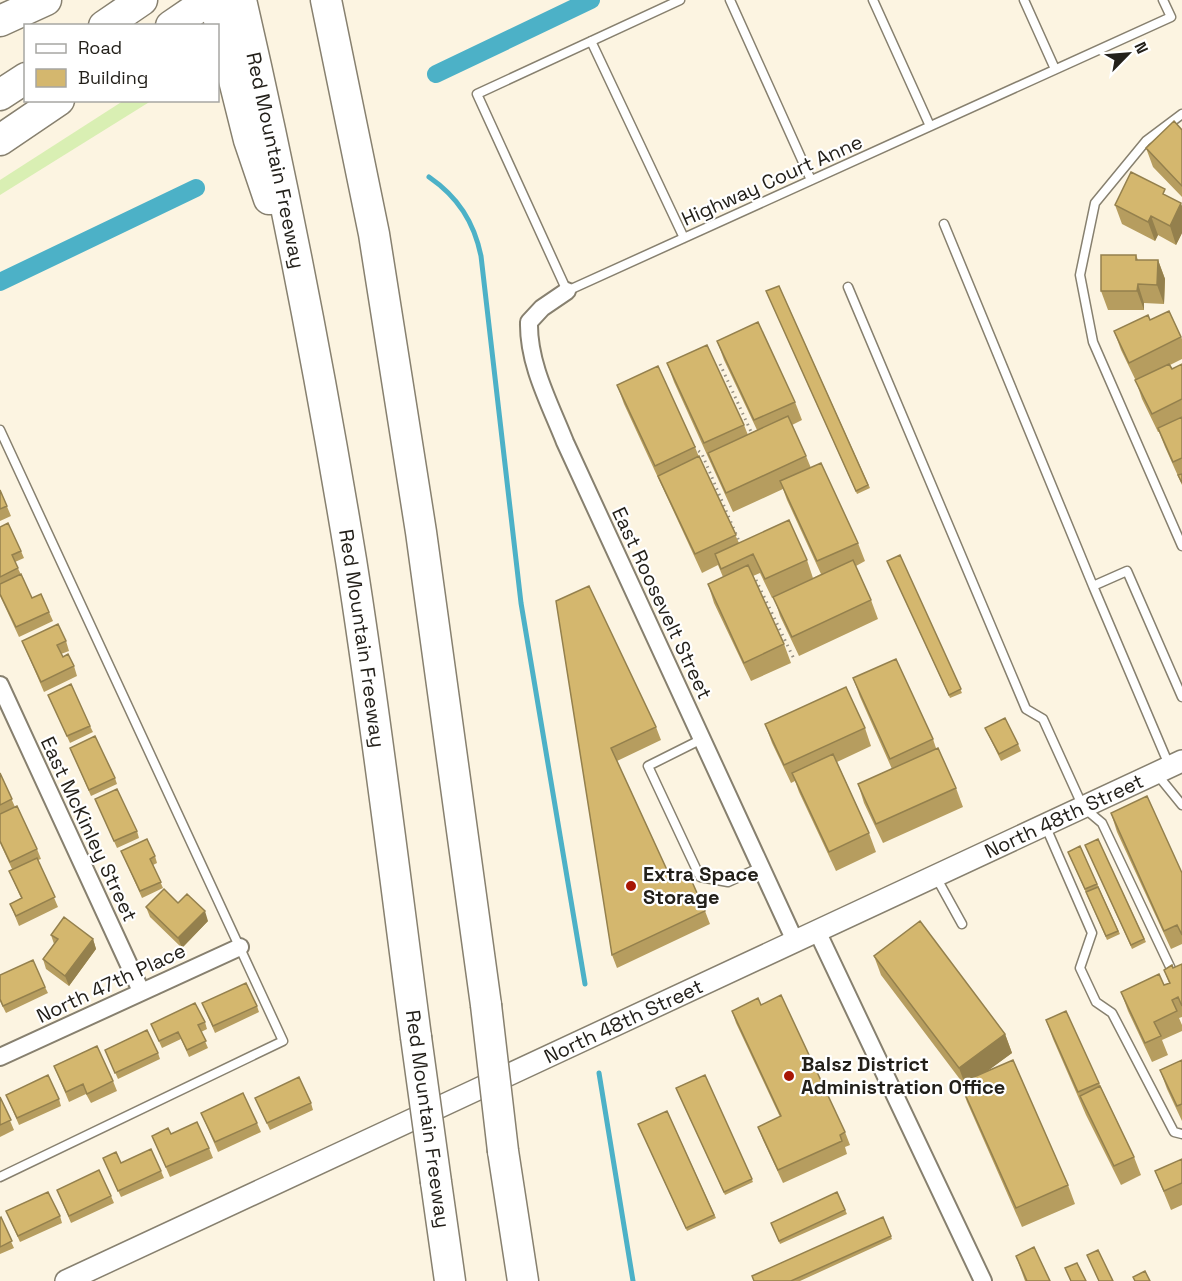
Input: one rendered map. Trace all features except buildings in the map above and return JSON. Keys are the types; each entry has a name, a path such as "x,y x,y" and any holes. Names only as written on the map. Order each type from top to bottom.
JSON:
{"highway":[{"path":"0,21 46,0"},
{"path":"107,24 142,0"},
{"path":"174,24 209,0"},
{"path":"214,0 244,67"},
{"name":"Red Mountain Freeway","path":"241,0 249,140 306,306 359,616 450,1281"},
{"path":"327,3 376,245 421,532 486,1005 503,1151 523,1281"},
{"path":"0,95 24,79"},
{"path":"0,140 56,102"},
{"path":"436,1182 444,1281"}],"street":[{"name":"East Roosevelt Street","path":"567,291 542,308 530,322 529,343 565,442 795,941"},
{"name":"East McKinley Street","path":"0,685 141,992"},
{"name":"North 48th Street","path":"66,1281 1169,767"},
{"path":"817,931 983,1281"},
{"name":"North 47th Place","path":"0,1057 240,947"}],"lane":[{"path":"567,291 477,94 680,0"},
{"path":"730,0 811,180"},
{"path":"873,0 930,126"},
{"path":"1024,0 1055,69"},
{"name":"Highway Court Anne","path":"567,291 1171,17 1163,0"},
{"path":"591,41 684,238"},
{"path":"1182,114 1146,141 1095,203 1080,275 1093,342 1182,546"},
{"path":"944,224 1169,767 1182,805"},
{"path":"848,287 1026,709 1043,719 1083,807 1102,823 1172,971"},
{"path":"0,430 284,1041 0,1177"},
{"path":"1093,586 1127,571 1182,697"},
{"path":"702,739 648,766 700,877 728,882 761,867"},
{"path":"1045,825 1092,933 1080,968 1096,1002 1112,1012 1174,1132 1182,1134"},
{"path":"935,876 962,924"}],"path":[{"path":"720,364 757,443"},
{"path":"694,446 702,454 744,553"},
{"path":"700,472 716,463"},
{"path":"756,580 795,661"}],"green space":[{"path":"121,102 149,102 0,195 0,180"}],"waterway":[{"path":"436,74 591,0"},
{"path":"429,177 448,193 463,211 474,232 481,256 521,603 585,984"},
{"path":"0,282 196,188"},
{"path":"599,1073 633,1281"}],"place":[{"name":"Extra Space Storage","path":"631,886"},
{"name":"Balsz District Administration Office","path":"789,1076"}]}
